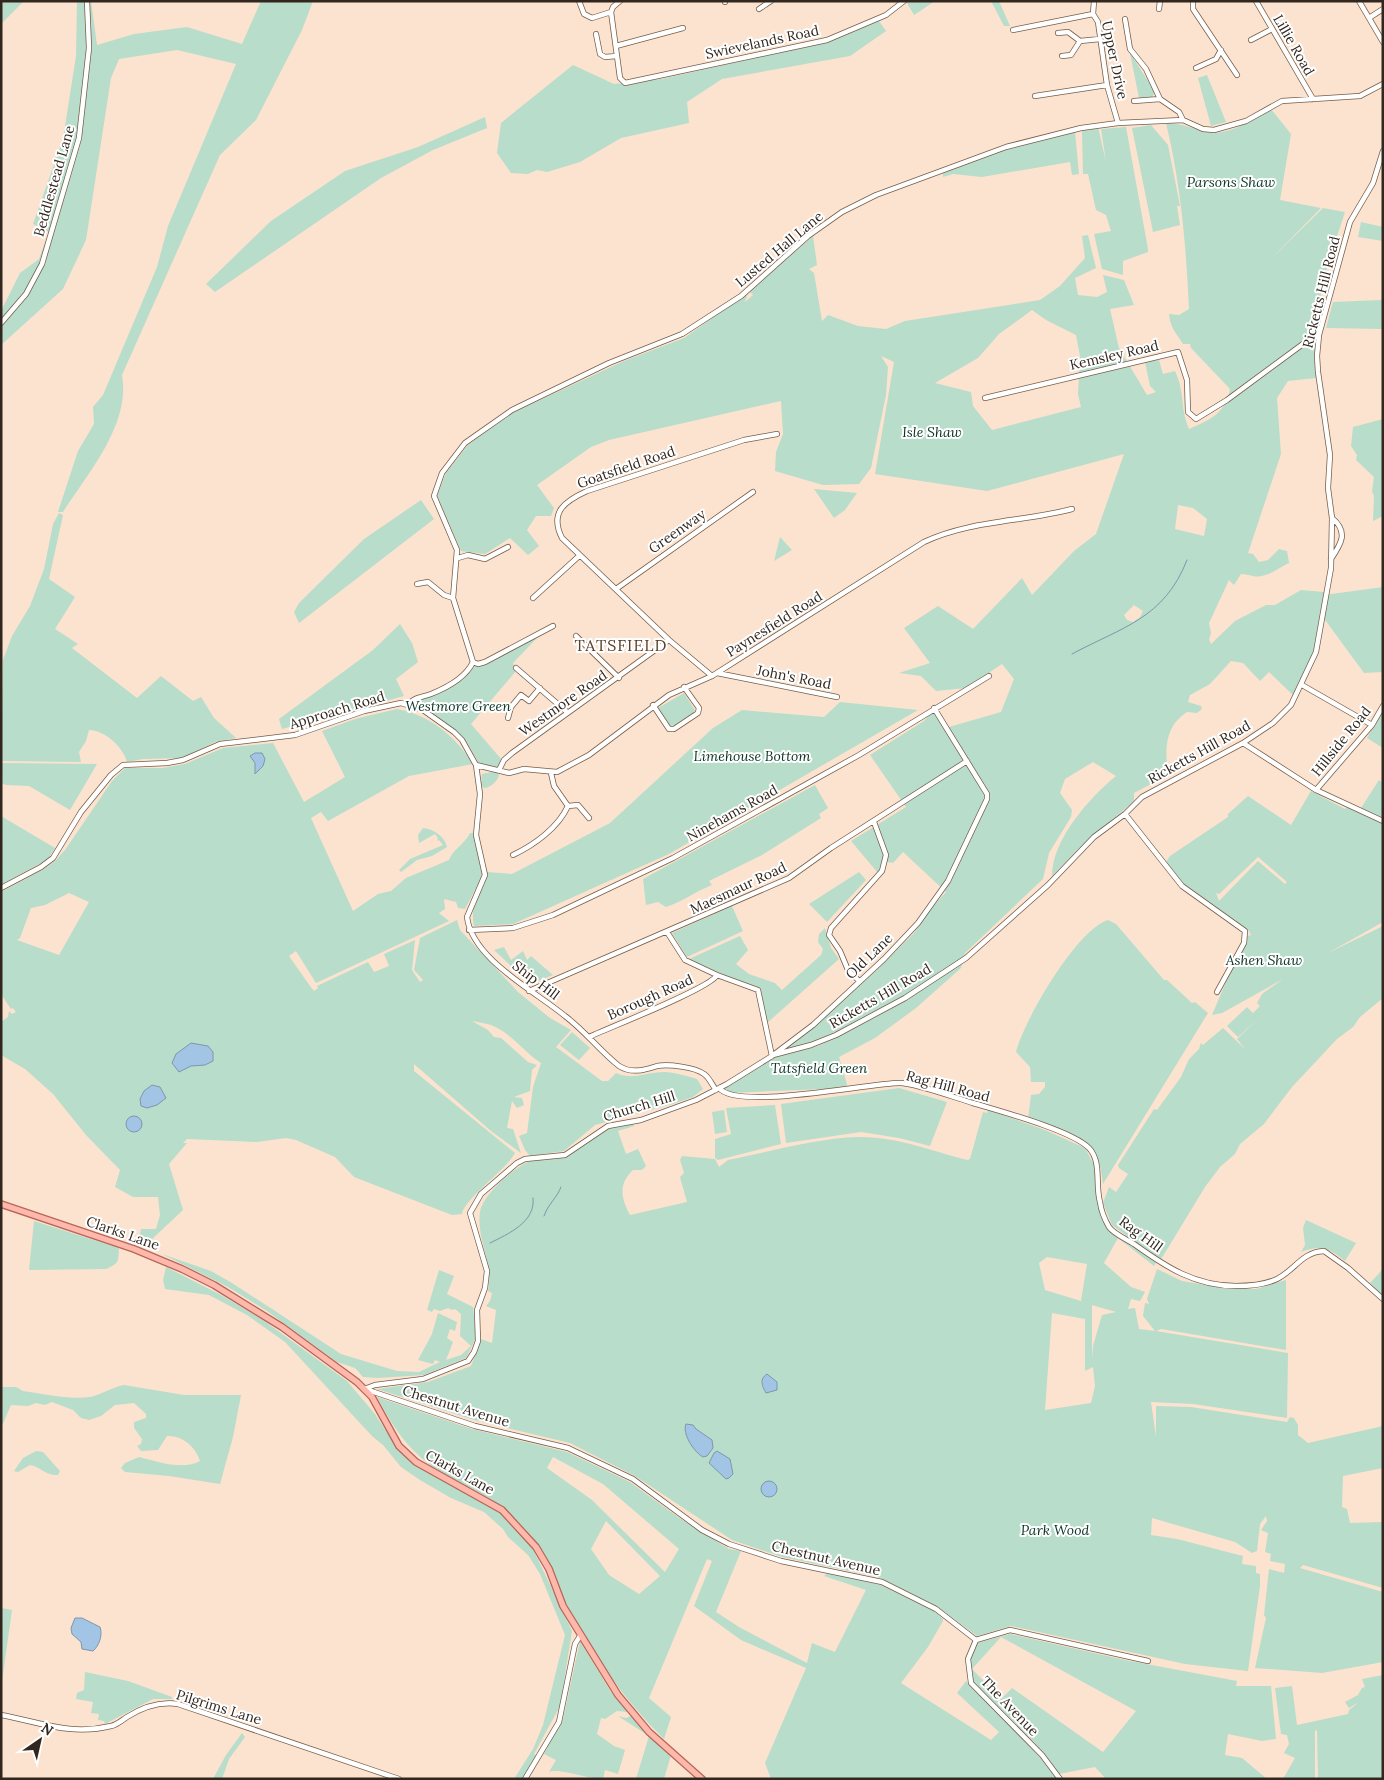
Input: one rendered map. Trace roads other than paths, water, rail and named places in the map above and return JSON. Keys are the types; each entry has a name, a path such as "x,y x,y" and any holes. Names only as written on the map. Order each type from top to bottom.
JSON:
{"main road":[{"name":"Clarks Lane","path":"1,1204 129,1247 182,1268 214,1285 282,1327 364,1389 372,1397 399,1446 416,1462 502,1510 536,1547 549,1569 562,1606 618,1696 649,1732 702,1779"}],"street":[{"name":"Beddlestead Lane","path":"1,323 26,294 42,264 79,138 89,48 87,1"},
{"path":"579,1 584,14 592,18 612,9 620,1"},
{"path":"759,9 771,1"},
{"name":"Swievelands Road","path":"617,56 620,78 625,83 631,82 826,40 886,15 904,1"},
{"name":"Upper Drive","path":"1094,1 1093,14 1098,22 1107,85 1118,123"},
{"path":"1159,9 1160,1"},
{"path":"1193,1 1193,9 1211,32 1237,75"},
{"name":"Lillie Road","path":"1256,1 1313,99"},
{"path":"1359,1 1383,42"},
{"path":"596,34 600,54 605,57 617,56 612,9"},
{"path":"1368,18 1383,9"},
{"path":"1013,30 1093,14"},
{"path":"1125,19 1130,49 1146,69 1160,99 1179,112 1183,120"},
{"path":"616,46 684,28"},
{"path":"1251,40 1272,29"},
{"path":"1058,33 1068,32 1080,41 1100,39"},
{"path":"1062,56 1070,54 1080,41"},
{"path":"1196,68 1216,59 1221,50"},
{"name":"Lusted Hall Lane","path":"473,662 453,598 458,558 457,550 434,496 442,473 465,443 512,410 609,363 682,334 741,296 808,236 842,212 876,195 1006,147 1081,128 1118,123 1183,120 1203,129 1214,130 1246,121 1282,101 1360,96 1383,84"},
{"path":"1035,96 1107,85"},
{"path":"1134,101 1160,99"},
{"name":"Ricketts Hill Road","path":"772,1055 812,1045 836,1035 904,998 966,958 1048,885 1094,838 1125,814 1142,797 1243,743 1272,722 1291,705 1316,652 1331,560 1332,518 1328,488 1330,455 1317,356 1320,335 1350,222 1373,183 1383,151"},
{"name":"Kemsley Road","path":"985,398 1178,352 1187,380 1188,412 1196,419 1224,402 1307,341 1320,335"},
{"name":"Goatsfield Road","path":"712,676 669,640 616,589 578,556 562,538 556,526 560,510 571,498 587,490 744,440 777,434"},
{"name":"Greenway","path":"616,589 752,492"},
{"name":"Paynesfield Road","path":"551,773 589,755 653,705 684,687 717,673 924,542 943,533 1072,509"},
{"path":"1331,560 1342,543 1343,532 1340,524 1332,518"},
{"path":"458,558 467,555 485,559 508,546"},
{"path":"533,598 578,556"},
{"path":"417,584 428,582 444,595 453,598"},
{"path":"470,930 468,912 486,875 476,835 480,794 476,765 462,740 454,732 423,710 409,704 413,700 432,693 466,674 473,662 478,664 485,662 553,626"},
{"path":"576,636 619,678"},
{"name":"Westmore Road","path":"499,770 504,760 567,712 619,678 669,640"},
{"path":"516,668 567,712"},
{"name":"John's Road","path":"717,673 836,697"},
{"name":"Ninehams Road","path":"470,930 513,928 537,920 673,858 859,755 934,708 990,676"},
{"path":"1302,685 1372,725"},
{"path":"653,705 669,729 674,730 698,713 699,708 684,687"},
{"path":"524,706 540,688"},
{"path":"508,718 510,707 521,695 529,701"},
{"name":"Approach Road","path":"1,888 41,867 53,858 81,812 111,775 124,765 167,763 183,760 220,744 282,738 304,733 364,711 401,703 409,704"},
{"name":"Hillside Road","path":"1316,790 1372,725 1383,706"},
{"path":"934,708 967,761"},
{"path":"1243,743 1316,790 1383,821"},
{"name":"Old Lane","path":"717,1089 772,1055 826,1014 910,932 948,881 987,799 987,794 967,761"},
{"name":"Maesmaur Road","path":"529,991 790,878 831,848 967,761"},
{"path":"476,765 509,773 524,769 551,773 554,786 568,806"},
{"path":"568,806 578,805 589,818"},
{"path":"513,855 536,842 561,818 568,806"},
{"path":"1125,814 1182,886 1244,931 1244,943 1218,992"},
{"path":"859,981 848,970 840,951 829,935 831,928 882,871 886,855 874,822"},
{"name":"Ship Hill","path":"470,930 477,942 504,971 529,991 565,1015 610,1059 623,1069 645,1070 659,1066 696,1070 707,1076 717,1089"},
{"path":"667,932 686,960 717,975 758,990 772,1055"},
{"name":"Borough Road","path":"588,1037 687,994 712,981 717,975"},
{"name":"Rag Hill Road","path":"717,1089 726,1094 740,1097 789,1095 902,1083 983,1106 1076,1139 1089,1148 1097,1163 1099,1193"},
{"name":"Church Hill","path":"364,1389 375,1385 423,1379 468,1361 474,1352 478,1341 477,1310 485,1288 487,1271 483,1250 470,1213 481,1194 509,1168 525,1159 564,1155 608,1126 648,1118 717,1089"},
{"name":"Rag Hill","path":"1099,1193 1099,1201 1110,1228 1175,1272 1189,1278 1234,1286 1260,1285 1278,1278 1305,1256 1324,1251 1341,1262 1383,1299"},
{"name":"Chestnut Avenue","path":"364,1389 475,1426 568,1448 633,1479 702,1530 729,1544 781,1561 882,1582 936,1610 976,1640"},
{"path":"976,1640 1010,1630 1148,1661"},
{"path":"525,1779 559,1722 575,1644 580,1636"},
{"name":"The Avenue","path":"976,1640 968,1659 971,1683 1042,1755 1060,1779"},
{"name":"Pilgrims Lane","path":"1,1715 42,1726 84,1729 112,1726 146,1707 156,1704 178,1704 399,1779"}],"water":[{"path":"255,753 262,753 265,759 263,766 255,774 255,763 250,756"},
{"path":"191,1043 208,1046 213,1052 213,1061 205,1065 191,1066 179,1072 172,1063 176,1054"},
{"path":"152,1085 160,1087 166,1098 157,1105 147,1108 141,1106 140,1099 144,1091"},
{"path":"134,1116 142,1124 134,1132 126,1124"},
{"path":"767,1374 777,1382 777,1390 766,1393 762,1380"},
{"path":"686,1424 693,1425 712,1440 713,1448 707,1456 703,1457 700,1455 687,1438"},
{"path":"717,1451 730,1459 733,1474 729,1478 726,1479 709,1463"},
{"path":"766,1481 772,1481 777,1486 775,1495 766,1497 761,1492 761,1486"},
{"path":"75,1618 82,1618 100,1627 100,1640 93,1651 82,1649 81,1642 72,1634 71,1628"}],"waterway":[{"path":"1072,654 1124,628 1154,609 1178,580 1187,560"},
{"path":"544,1216 561,1187"},
{"path":"490,1243 512,1231 525,1220 533,1206 533,1198"}],"district":[{"name":"TATSFIELD","path":"621,645"}],"park label":[{"name":"Parsons Shaw","path":"1231,182"},
{"name":"Isle Shaw","path":"932,432"},
{"name":"Westmore Green","path":"458,706"},
{"name":"Limehouse Bottom","path":"752,756"},
{"name":"Ashen Shaw","path":"1264,960"},
{"name":"Tatsfield Green","path":"819,1068"},
{"name":"Park Wood","path":"1055,1530"}]}
